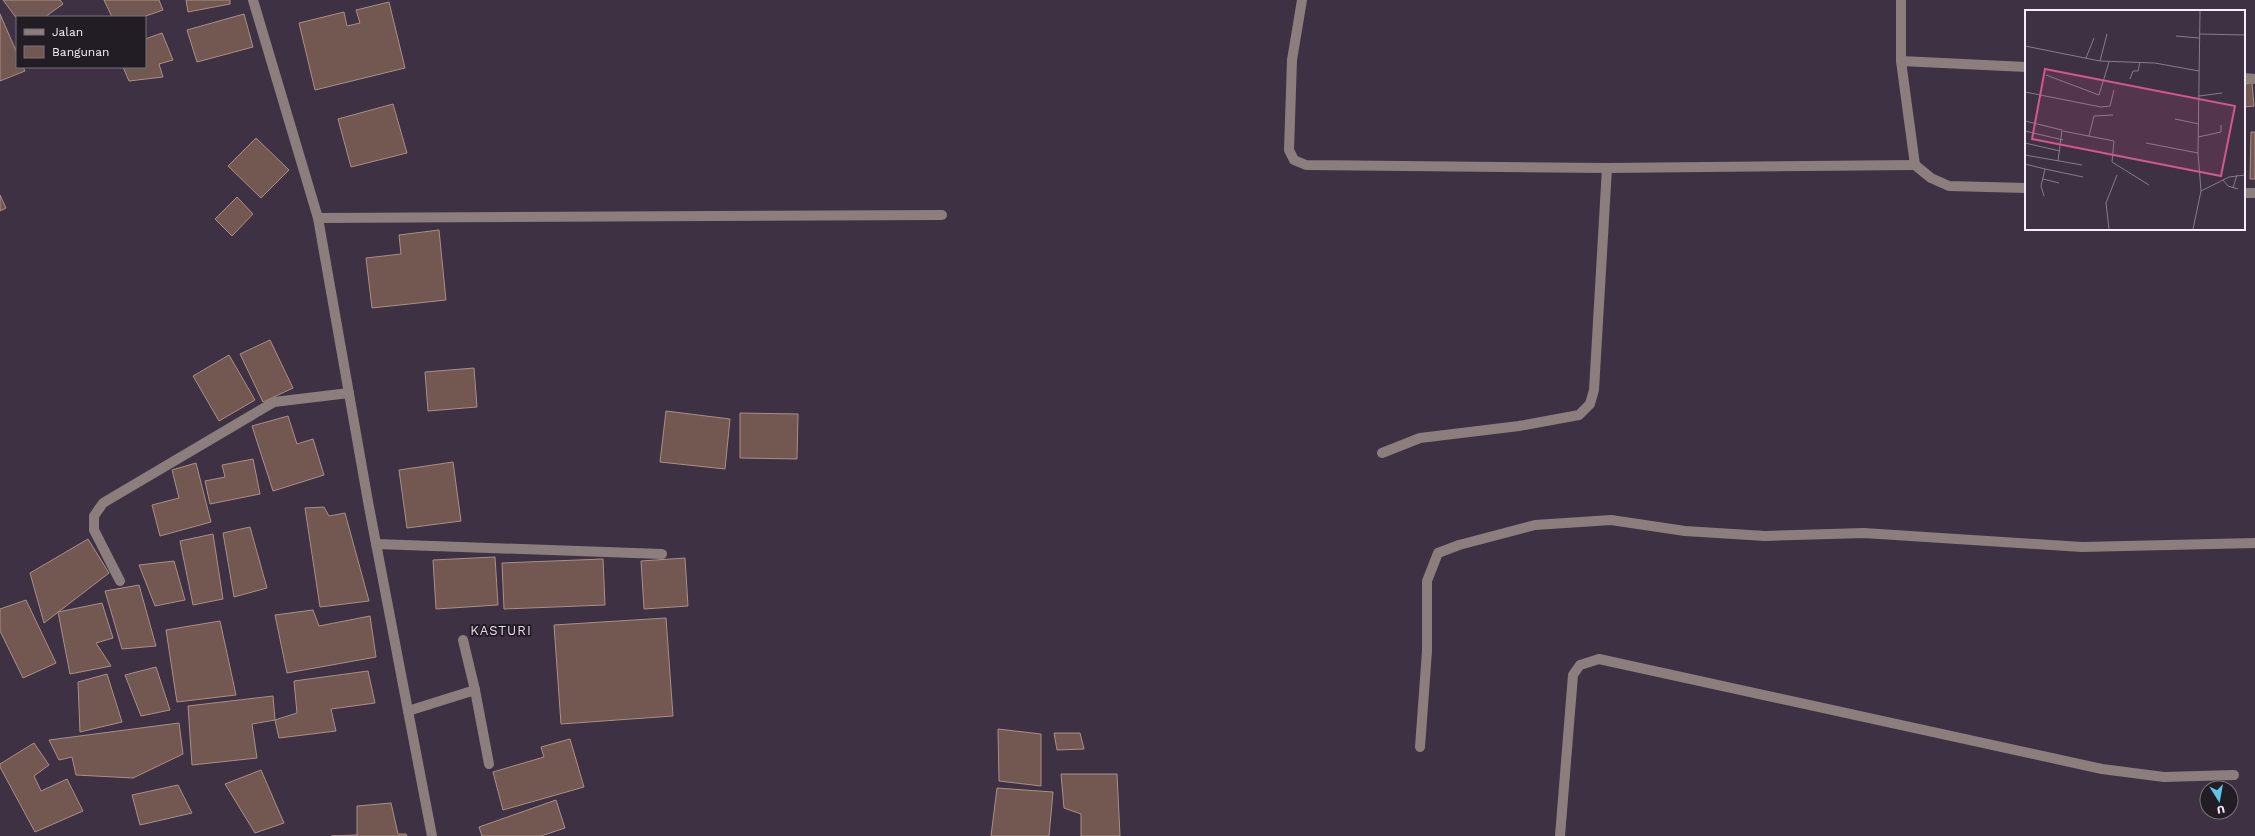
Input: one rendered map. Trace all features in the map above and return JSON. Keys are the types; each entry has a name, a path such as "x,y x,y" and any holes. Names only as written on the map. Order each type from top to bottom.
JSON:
{"street":[{"path":"253,0 318,218 376,544 432,836"},
{"path":"1302,0 1292,60 1289,150 1294,160 1306,165 1324,167 1607,168 1915,165 1931,178 1948,186 2025,188"},
{"path":"1901,0 1900,61 1915,165"},
{"path":"1900,61 2025,67"},
{"path":"2245,78 2255,79"},
{"path":"1382,453 1420,438 1519,426 1579,415 1590,404 1594,390 1607,168"},
{"path":"318,218 942,215"},
{"path":"120,581 94,530 94,516 103,503 274,402 349,393"},
{"path":"1420,747 1427,651 1427,582 1438,553 1459,544 1535,525 1611,520 1685,531 1765,536 1864,532 2082,547 2255,543"},
{"path":"376,544 662,554"},
{"path":"463,640 475,690 489,764"},
{"path":"1560,836 1573,675 1580,665 1599,659 2102,769 2164,777 2234,775"},
{"path":"408,711 475,690"}],"building":[{"path":"3,0 60,0 63,4 46,16 16,16 16,18"},
{"path":"104,0 159,0 163,10 146,16 112,16"},
{"path":"186,0 230,0 230,4 188,12"},
{"path":"389,2 405,68 315,90 299,23 344,12 347,26 360,23 356,10"},
{"path":"0,14 16,51 16,68 24,68 25,71 0,81"},
{"path":"244,14 253,47 197,62 187,30"},
{"path":"162,33 173,60 159,64 163,77 129,81 123,68 146,68 146,39"},
{"path":"2252,83 2254,106 2245,107 2245,84"},
{"path":"393,104 407,153 351,167 338,119"},
{"path":"2251,132 2255,132 2255,179 2250,179"},
{"path":"256,138 289,170 261,198 228,166"},
{"path":"0,195 6,208 0,211"},
{"path":"237,197 253,214 232,236 215,219"},
{"path":"439,230 446,300 372,308 366,258 401,254 399,235"},
{"path":"270,340 293,388 263,402 240,354"},
{"path":"229,355 255,400 219,421 193,376"},
{"path":"474,368 477,407 428,411 425,372"},
{"path":"666,411 730,419 725,469 660,462"},
{"path":"740,413 798,414 797,459 740,458"},
{"path":"288,416 297,444 313,439 324,475 273,491 252,426"},
{"path":"253,459 260,494 210,504 205,481 225,477 222,465"},
{"path":"453,462 461,521 407,528 399,470"},
{"path":"196,463 211,522 160,536 152,505 179,498 172,470"},
{"path":"324,507 329,516 345,513 369,601 320,607 305,508"},
{"path":"250,527 267,588 234,597 223,533"},
{"path":"213,534 223,599 193,605 180,541"},
{"path":"88,539 109,573 44,623 30,573"},
{"path":"495,557 498,605 436,609 433,560"},
{"path":"685,558 688,606 644,609 641,561"},
{"path":"603,559 605,605 504,609 502,563"},
{"path":"174,561 185,600 155,606 139,565"},
{"path":"139,585 156,646 122,649 105,591"},
{"path":"26,600 56,663 23,678 0,631 0,609"},
{"path":"102,603 113,638 96,643 111,666 70,674 58,612"},
{"path":"313,610 319,626 370,616 376,657 287,673 275,615"},
{"path":"666,618 673,716 561,724 554,625"},
{"path":"220,621 236,695 177,702 166,630"},
{"path":"156,667 170,710 141,716 125,675"},
{"path":"368,671 375,703 331,709 336,731 279,738 275,720 297,713 294,681"},
{"path":"107,674 122,722 80,732 78,682"},
{"path":"273,696 275,720 252,724 257,758 192,765 188,706"},
{"path":"179,723 183,754 133,778 76,775 72,757 59,760 49,740"},
{"path":"998,729 1041,734 1041,786 999,781"},
{"path":"1054,733 1080,733 1084,749 1057,750"},
{"path":"570,739 584,787 503,810 493,772 544,757 541,747"},
{"path":"34,743 49,765 34,776 41,791 67,779 83,811 35,832 0,767 0,764"},
{"path":"261,770 284,823 255,833 225,784"},
{"path":"1061,774 1117,774 1120,836 1081,836 1081,814 1064,808"},
{"path":"178,785 192,813 140,825 132,795"},
{"path":"997,788 1053,792 1049,836 991,836"},
{"path":"556,800 565,828 541,836 482,836 479,827"},
{"path":"391,803 398,834 406,834 407,836 331,836 357,835 357,806"}],"district":[{"name":"KASTURI","path":"501,630"}]}
